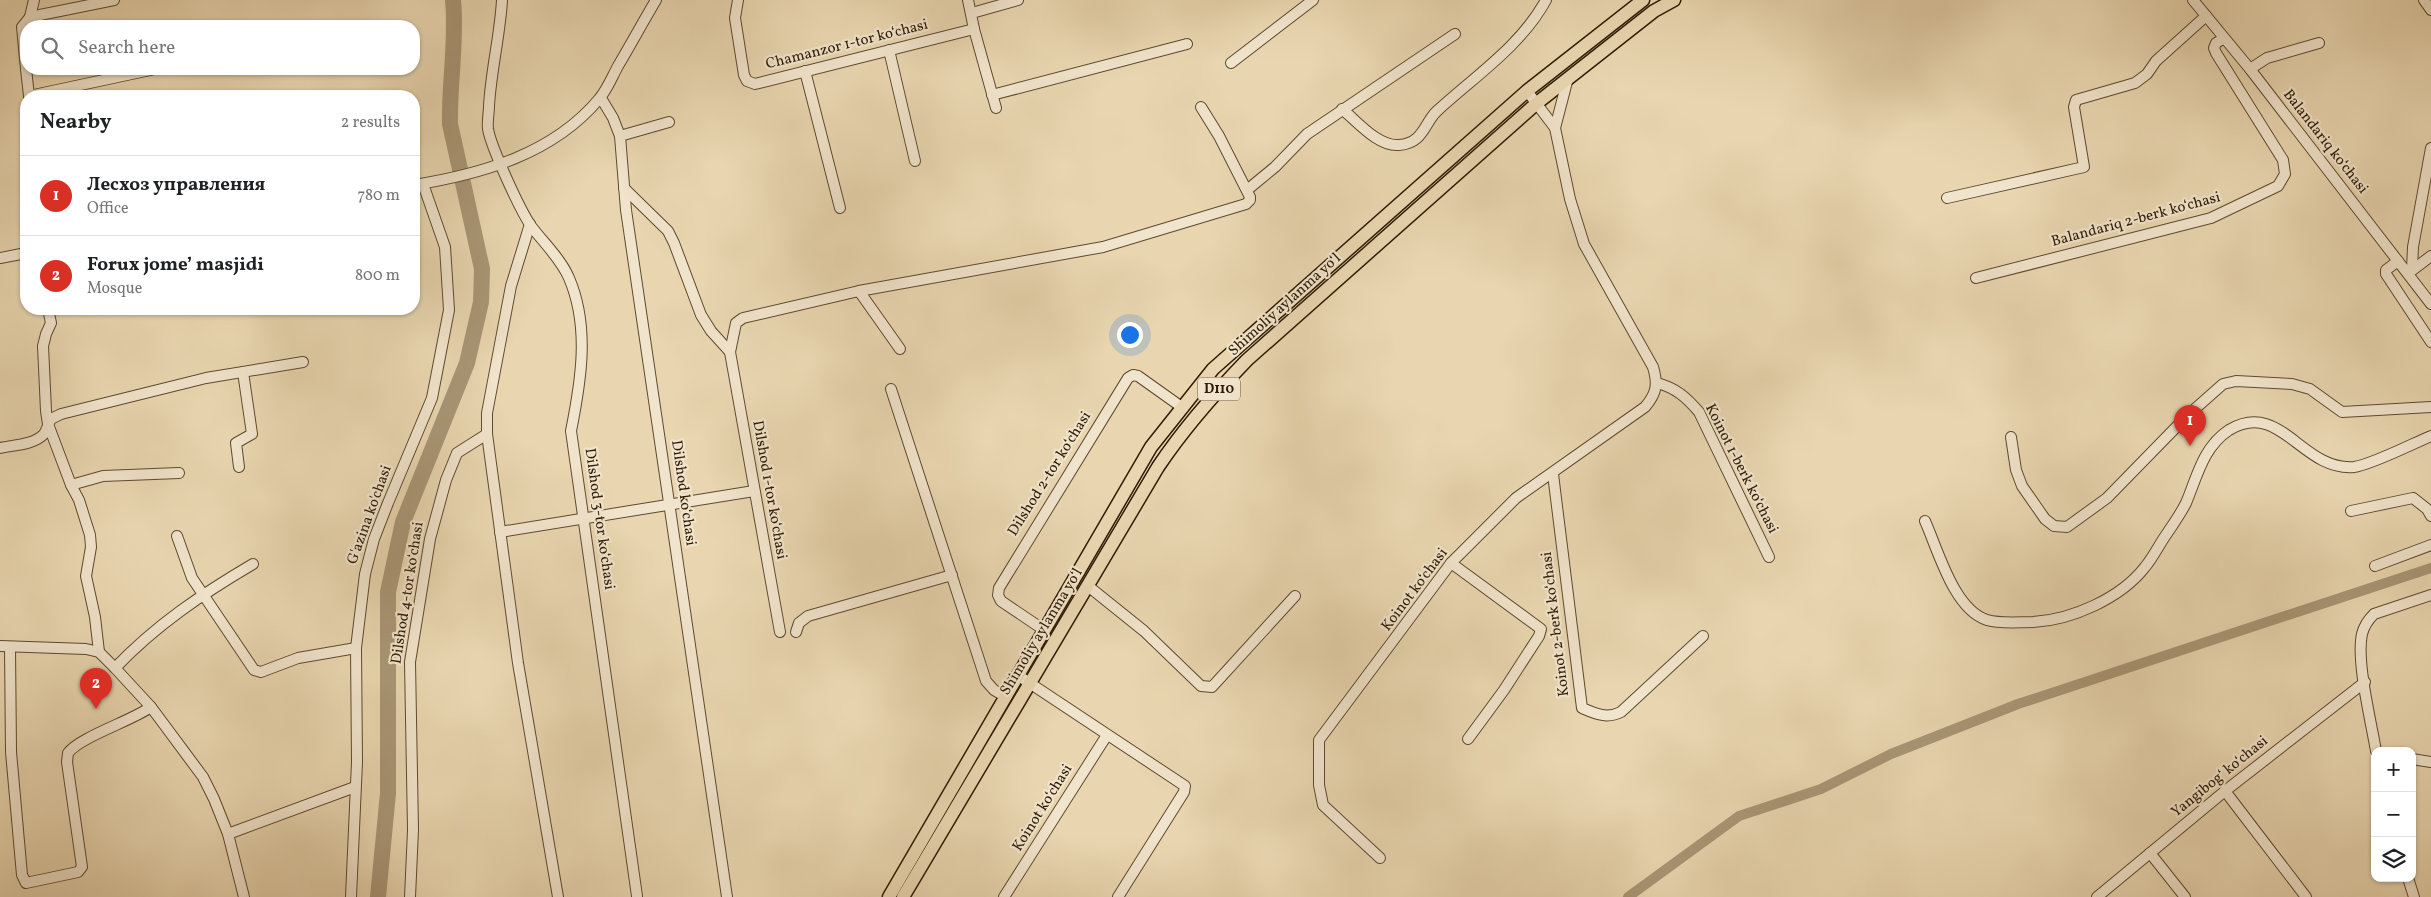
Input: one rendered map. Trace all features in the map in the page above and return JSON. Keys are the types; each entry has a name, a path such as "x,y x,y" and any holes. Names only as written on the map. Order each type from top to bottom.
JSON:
{"main road":[{"name":"Shimoliy aylanma yoʻl","path":"889,897 1151,447 1213,369 1526,91 1643,0"},
{"name":"Shimoliy aylanma yoʻl","path":"903,897 1174,443 1219,389 1247,360 1537,103 1654,11 1674,0"},
{"path":"1292,298 1305,308"}],"street":[{"path":"28,20 34,0"},
{"path":"30,17 114,0"},
{"name":"Dilshod 3-tor koʻchasi","path":"502,0 501,23 490,94 488,128 502,165 530,224 569,277 581,320 580,382 571,432 638,896"},
{"path":"420,184 502,165 532,152 557,137 581,118 600,98 656,0"},
{"path":"968,0 996,108"},
{"path":"972,13 1018,0"},
{"path":"1231,63 1313,0"},
{"path":"1342,109 1380,140 1397,145 1407,144 1427,128 1435,113 1507,49 1538,15 1546,0"},
{"name":"Balandariq koʻchasi","path":"2193,0 2223,39 2250,69 2398,261 2410,272 2431,304"},
{"path":"2424,0 2431,10"},
{"name":"Chamanzor 1-tor koʻchasi","path":"740,1 735,18 744,75 748,81 755,84 974,29"},
{"path":"1947,198 2084,167 2074,107 2076,100 2135,83 2147,74 2156,61 2206,16"},
{"path":"1247,190 1275,167 1307,134 1455,34"},
{"name":"Balandariq 2-berk koʻchasi","path":"1976,278 2211,218 2278,186 2284,174 2284,160 2216,53 2214,48 2216,43 2223,39"},
{"path":"992,95 1187,44"},
{"path":"2250,69 2267,58 2319,44"},
{"path":"890,50 915,161"},
{"path":"805,71 840,208"},
{"path":"27,75 28,90"},
{"path":"57,90 127,75"},
{"path":"1555,128 1568,78"},
{"path":"1526,91 1555,128 1570,199 1584,244 1653,367 1657,383"},
{"name":"Dilshod koʻchasi","path":"600,98 613,118 620,136 624,188 727,897"},
{"path":"730,352 733,328 743,318 859,291 1104,247 1246,204 1250,200 1247,190 1219,136 1201,107"},
{"path":"620,136 669,122"},
{"path":"2410,272 2431,148"},
{"name":"G'azina ko'chasi","path":"351,897 357,762 356,648 365,574 374,539 432,398 449,310 445,247 420,186"},
{"path":"624,188 668,232 701,315 711,331 730,352"},
{"path":"530,224 511,286 487,413 487,434 518,663 558,897"},
{"path":"0,258 20,255"},
{"path":"2410,272 2431,256"},
{"path":"2398,261 2386,270 2386,274 2431,342"},
{"path":"859,291 900,349"},
{"path":"49,315 51,323 46,334 43,354 48,424 71,485 79,500 90,535 91,547 86,576 95,617 99,652"},
{"name":"Dilshod 1-tor koʻchasi","path":"730,352 780,632"},
{"path":"0,448 33,441 45,432 48,424 55,416 61,414 206,378 303,362"},
{"path":"239,467 236,443 252,434 243,372"},
{"name":"Dilshod 2-tor koʻchasi","path":"1044,630 1001,601 998,595 998,588 1093,433 1128,378 1133,375 1138,376 1183,408"},
{"path":"2011,437 2016,470 2022,486 2044,518 2054,526 2067,527 2107,498 2188,415 2223,384 2236,381 2292,384 2310,388 2342,412 2431,407"},
{"name":"Koinot koʻchasi","path":"1380,858 1323,805 1319,785 1319,740 1451,563 1516,498 1553,474 1645,407 1655,395 1657,383"},
{"name":"Koinot 1-berk koʻchasi","path":"1657,383 1670,386 1686,396 1698,412 1769,557"},
{"path":"891,389 986,681 994,690 1006,697"},
{"path":"1925,521 1954,589 1968,608 1987,620 2011,622 2040,621 2067,616 2099,602 2135,578 2145,567 2185,505 2198,468 2208,452 2229,430 2253,421 2267,422 2314,456 2337,465 2355,467 2431,436"},
{"name":"Dilshod 4-tor koʻchasi","path":"410,897 412,830 410,662 430,539 446,480 457,453 487,434"},
{"path":"71,485 103,476 179,473"},
{"name":"Koinot 2-berk koʻchasi","path":"1553,474 1582,708 1598,714 1613,716 1621,712 1703,636"},
{"path":"500,532 754,490"},
{"path":"2352,512 2413,498 2431,516"},
{"path":"177,536 186,568 201,595 221,620 254,670 260,672 298,658 356,648"},
{"path":"2375,566 2431,544"},
{"path":"1451,563 1541,630 1504,690 1468,738"},
{"path":"116,668 155,629 201,595 253,564"},
{"path":"796,632 799,623 808,616 952,575"},
{"path":"1088,586 1144,631 1201,686 1208,688 1212,687 1295,596"},
{"path":"2375,747 2361,649 2362,633 2369,619 2374,614 2431,595"},
{"path":"151,707 126,722 82,741 68,753 67,762 82,867 78,872 26,883 22,875 11,752 5,647 61,647 99,652 151,707 203,777 228,834 244,897"},
{"path":"1019,676 1185,786 1184,792 1118,897"},
{"name":"Yangibogʻ koʻchasi","path":"2097,897 2225,791 2365,682"},
{"name":"Koinot koʻchasi","path":"1004,897 1107,735"},
{"path":"2416,760 2431,762"},
{"path":"228,834 355,787"},
{"path":"2225,791 2306,897"},
{"path":"2150,853 2186,897"},
{"path":"2409,882 2414,897"}],"waterway":[{"path":"378,897 388,793 388,592 403,522 467,363 481,302 482,269 450,124 454,31 453,0"},
{"path":"1628,897 1739,816 1821,789 1891,754 2018,704 2431,568"}],"place":[{"name":"Лесхоз управления","path":"2190,446"},
{"name":"Forux jome’ masjidi","path":"96,709"}]}
